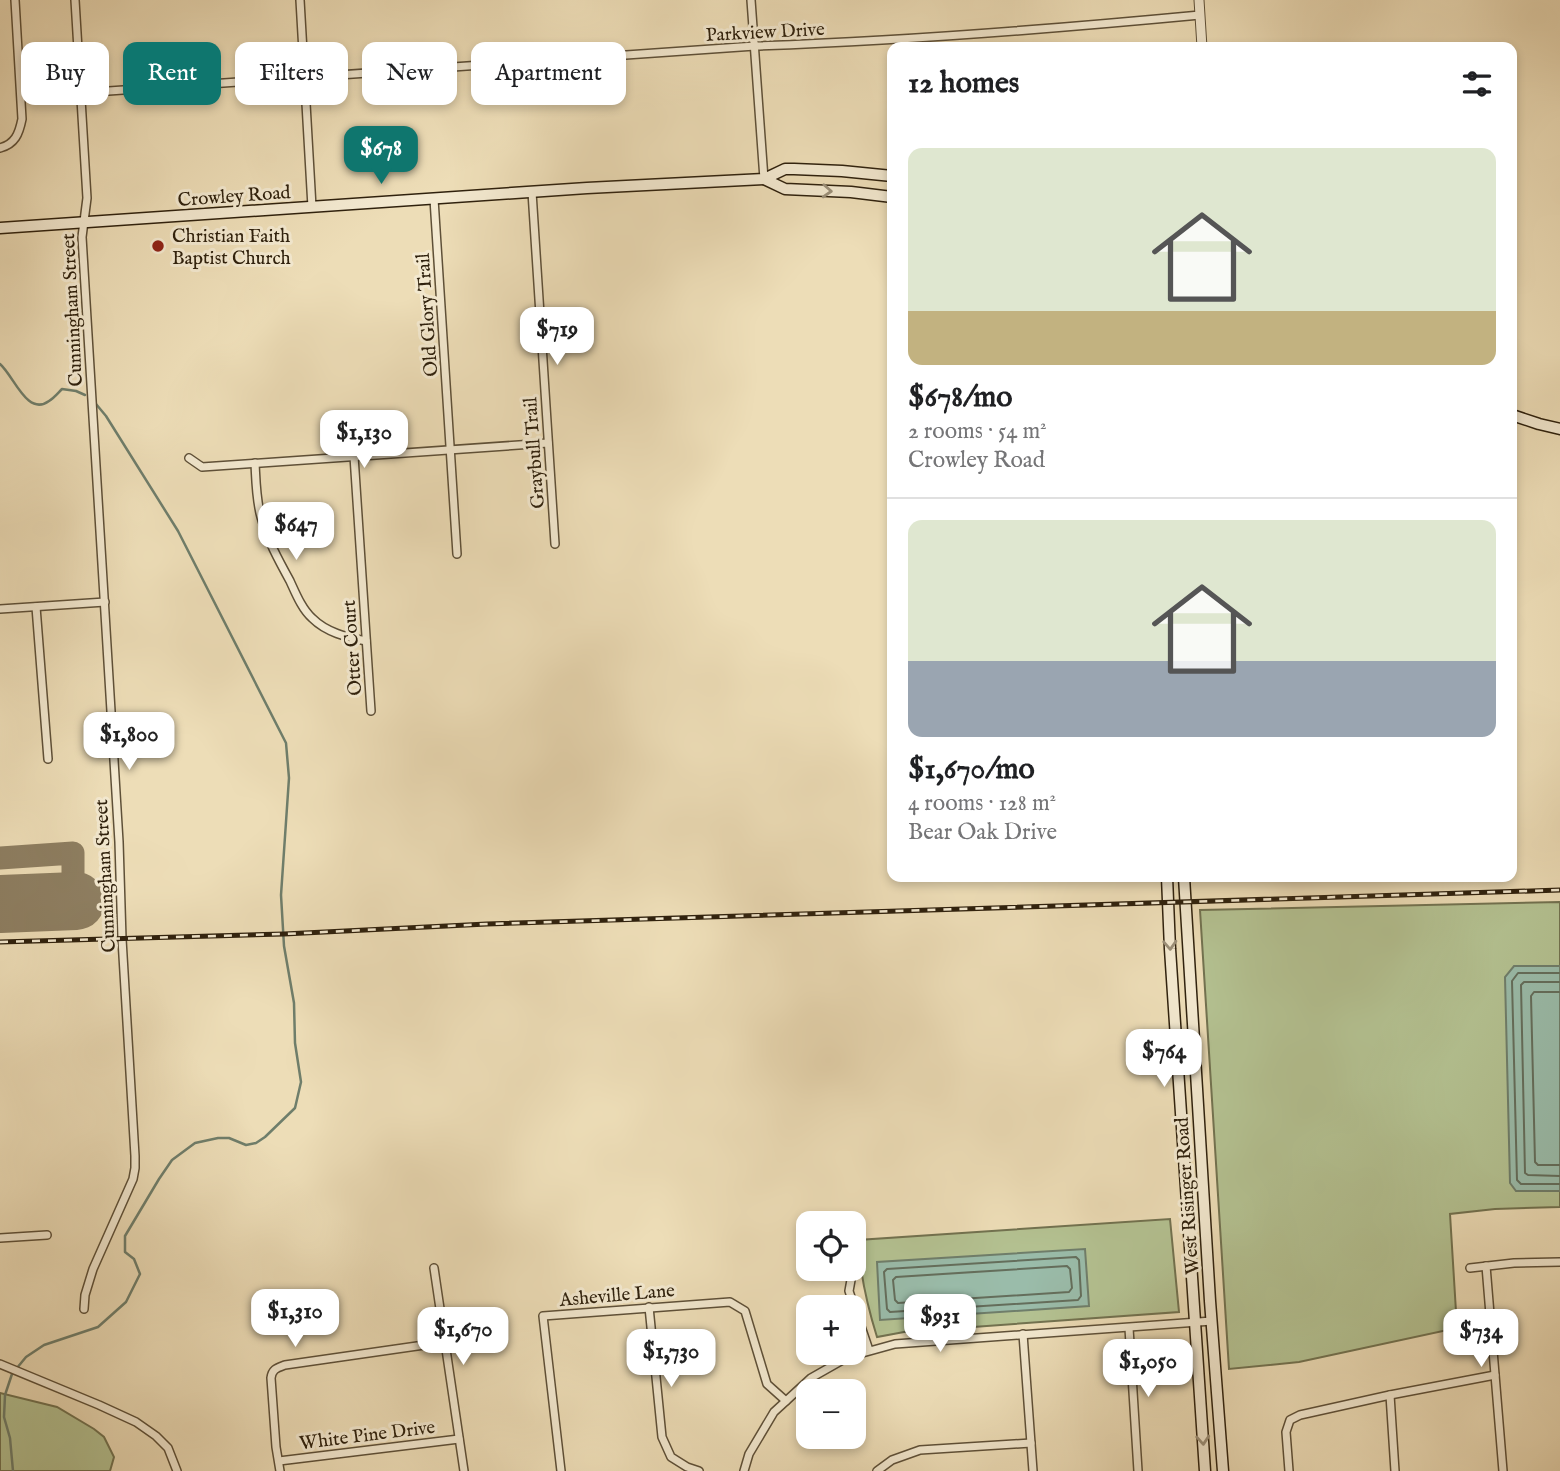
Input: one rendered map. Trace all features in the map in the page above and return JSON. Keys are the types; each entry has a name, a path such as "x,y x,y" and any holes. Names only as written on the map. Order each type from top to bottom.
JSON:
{"main road":[{"name":"Crowley Road","path":"0,228 764,179 785,169 887,176"},
{"name":"Crowley Road","path":"764,179 785,189 887,196"},
{"path":"1517,417 1560,429"},
{"name":"West Risinger Road","path":"1167,882 1205,1471"},
{"name":"West Risinger Road","path":"1184,882 1223,1471"},
{"path":"1183,1139 1195,1147 1201,1209 1205,1220"}],"street":[{"path":"0,148 18,137 22,119 15,0"},
{"name":"Cunningham Street","path":"75,0 77,42"},
{"path":"300,0 303,42"},
{"path":"751,0 764,179"},
{"path":"1199,0 1202,42"},
{"name":"Parkview Drive","path":"348,75 755,46 877,42 1200,15"},
{"name":"Parkview Drive","path":"109,91 235,83"},
{"name":"Cunningham Street","path":"81,105 87,198 82,237 119,842 135,1168 93,1269 83,1309"},
{"path":"306,105 312,207"},
{"name":"Graybull Trail","path":"532,192 555,544"},
{"name":"Old Glory Trail","path":"434,199 457,554"},
{"path":"189,458 202,467 548,443"},
{"name":"Otter Court","path":"354,456 371,711"},
{"path":"255,463 261,518 272,546 303,606 312,618 327,629 343,637 366,642"},
{"path":"0,609 104,602"},
{"path":"36,607 48,759"},
{"path":"0,1238 47,1235"},
{"path":"1470,1268 1560,1262"},
{"path":"1486,1266 1503,1471"},
{"path":"434,1268 464,1471"},
{"path":"851,1281 849,1291 869,1350"},
{"name":"Asheville Lane","path":"561,1471 543,1316 730,1302 745,1311 767,1384 786,1402"},
{"path":"649,1307 662,1437 671,1457 699,1471"},
{"path":"744,1471 749,1454 774,1412 811,1378 848,1357 869,1350 895,1344 1212,1321"},
{"path":"1129,1328 1138,1471"},
{"path":"1023,1334 1033,1471"},
{"path":"280,1471 271,1378 272,1372 277,1368 285,1364 445,1342"},
{"path":"0,1364 136,1422 168,1448 177,1471"},
{"path":"1289,1471 1286,1433 1290,1420 1300,1415 1495,1374"},
{"path":"1390,1395 1395,1471"},
{"name":"White Pine Drive","path":"279,1461 459,1439"},
{"path":"877,1471 892,1460 920,1450 1031,1443"}],"shaded area":[{"path":"1560,902 1560,1207 1495,1209 1450,1214 1457,1328 1299,1362 1229,1369 1200,910"},
{"path":"1170,1219 1179,1312 904,1332 877,1337 863,1281 866,1281 866,1239"},
{"path":"0,1393 57,1407 94,1429 104,1437 114,1457 110,1471 0,1471"}],"water":[{"path":"1514,966 1560,966 1560,1191 1516,1191 1510,1183 1505,977"},
{"path":"1085,1249 1089,1306 880,1320 877,1262"}],"waterway":[{"path":"0,364 34,404 49,401 62,389 85,395"},
{"path":"13,1471 10,1438 4,1417 5,1395 12,1374 26,1357 44,1345 98,1327 126,1302 140,1274 134,1259 125,1252 125,1236 172,1160 195,1143 218,1138 229,1138 246,1145 256,1143 295,1108 301,1082 295,1043 294,1003 284,946 281,895 289,778 286,743 178,531 96,404"}],"taxiway":[{"path":"0,858 73,853 73,901"}],"runway":[{"path":"0,904 76,901"}],"railway":[{"path":"0,942 1560,890"}],"place":[{"name":"Christian Faith Baptist Church","path":"158,246"}]}
